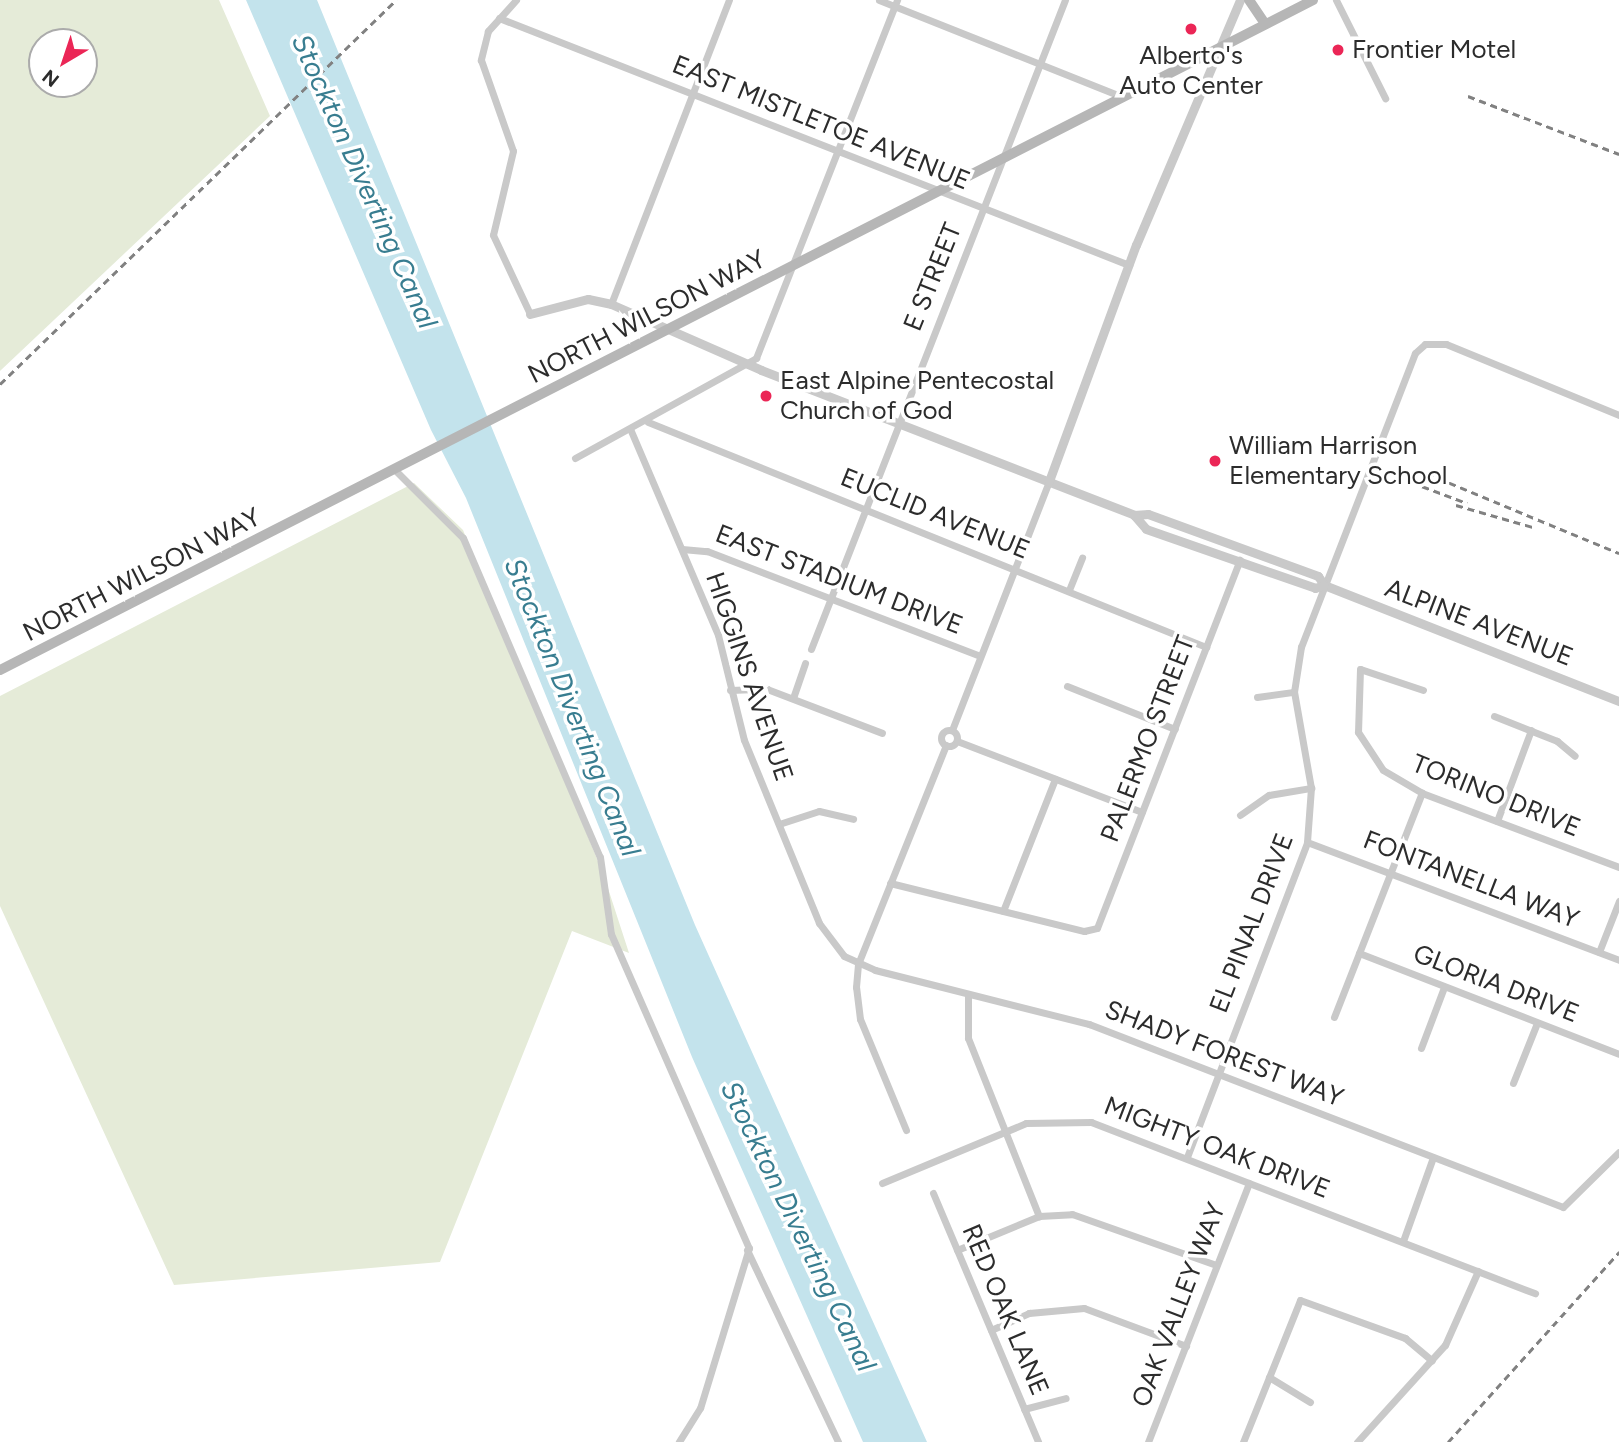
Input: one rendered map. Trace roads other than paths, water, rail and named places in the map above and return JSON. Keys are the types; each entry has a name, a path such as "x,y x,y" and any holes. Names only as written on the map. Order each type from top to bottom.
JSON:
{"main road":[{"path":"1249,0 1265,24"},
{"name":"NORTH WILSON WAY","path":"0,670 665,330 1001,162 1313,0"}],"street":[{"path":"516,0 483,41 482,68 513,158 493,231 530,314"},
{"path":"611,304 729,0"},
{"path":"879,0 896,3 1124,97"},
{"name":"E STREET","path":"811,649 1065,0"},
{"path":"946,745 941,736 952,730 1129,265 1240,0"},
{"path":"1336,0 1385,98"},
{"path":"575,458 631,431 751,365 796,264 896,3"},
{"name":"EAST MISTLETOE AVENUE","path":"499,18 939,193 1129,265"},
{"name":"ALPINE AVENUE","path":"530,314 588,299 611,304 665,330 751,365 1134,515 1146,528 1315,588 1324,585"},
{"name":"EL PINAL DRIVE","path":"1187,1157 1307,842 1311,788 1294,692 1301,648 1324,585 1423,345 1446,344 1619,415"},
{"name":"EUCLID AVENUE","path":"648,422 1206,647"},
{"name":"HIGGINS AVENUE","path":"631,431 718,635 730,690 779,824 823,930 858,964"},
{"path":"395,470 463,538 600,857 611,934 748,1249 838,1442"},
{"name":"ALPINE AVENUE","path":"1134,515 1148,514 1318,576 1324,585 1619,701"},
{"name":"EAST STADIUM DRIVE","path":"682,549 708,551 980,656"},
{"path":"1069,590 1082,558"},
{"name":"PALERMO STREET","path":"1003,911 1093,931 1241,561"},
{"path":"793,698 805,663"},
{"name":"TORINO DRIVE","path":"1423,690 1360,669 1355,708 1363,744 1383,770 1422,793 1619,867"},
{"path":"1067,686 1175,729"},
{"path":"730,690 767,689 882,733"},
{"path":"1256,696 1294,692"},
{"path":"1494,716 1531,730 1575,756"},
{"path":"952,730 957,741"},
{"path":"1497,821 1531,730"},
{"path":"906,1130 860,1019 858,964 946,745 957,741 1142,812"},
{"path":"890,883 1003,911 1055,779"},
{"path":"1240,815 1269,795 1311,788"},
{"path":"1334,1017 1422,793"},
{"path":"779,824 819,811 853,819"},
{"name":"FONTANELLA WAY","path":"1307,842 1391,871 1619,960"},
{"path":"1599,952 1619,901"},
{"name":"GLORIA DRIVE","path":"1359,953 1619,1054"},
{"name":"SHADY FOREST WAY","path":"858,964 1089,1024 1567,1207 1619,1153"},
{"path":"1421,1048 1444,988"},
{"path":"968,994 968,1038 1039,1216"},
{"path":"1513,1083 1537,1023"},
{"name":"MIGHTY OAK DRIVE","path":"881,1183 1005,1130 1045,1119 1091,1122 1535,1293"},
{"path":"1403,1241 1433,1157"},
{"name":"OAK VALLEY WAY","path":"1148,1442 1249,1183"},
{"name":"RED OAK LANE","path":"933,1194 1038,1442"},
{"path":"957,1250 1039,1216 1088,1217 1216,1265"},
{"path":"679,1442 700,1408 748,1249"},
{"path":"1357,1442 1432,1361 1452,1334 1478,1271"},
{"path":"1243,1442 1295,1305 1305,1299 1405,1338 1432,1361"},
{"path":"991,1331 1029,1313 1084,1308 1186,1346"},
{"path":"1269,1377 1310,1402"},
{"path":"1024,1409 1066,1398"}],"water":[{"name":"Stockton Diverting Canal","path":"246,0 317,0 695,925 927,1442 863,1442 692,1057 466,498 431,430"}],"railway":[{"path":"0,384 396,0"},
{"path":"1468,96 1619,154"},
{"path":"1416,469 1619,553"},
{"path":"1411,482 1467,503"},
{"path":"1456,505 1536,528"},
{"path":"1448,1442 1619,1252"}],"place":[{"name":"Alberto's Auto Center","path":"1191,29"},
{"name":"Frontier Motel","path":"1338,50"},
{"name":"East Alpine Pentecostal Church of God","path":"766,396"},
{"name":"William Harrison Elementary School","path":"1215,461"}]}
